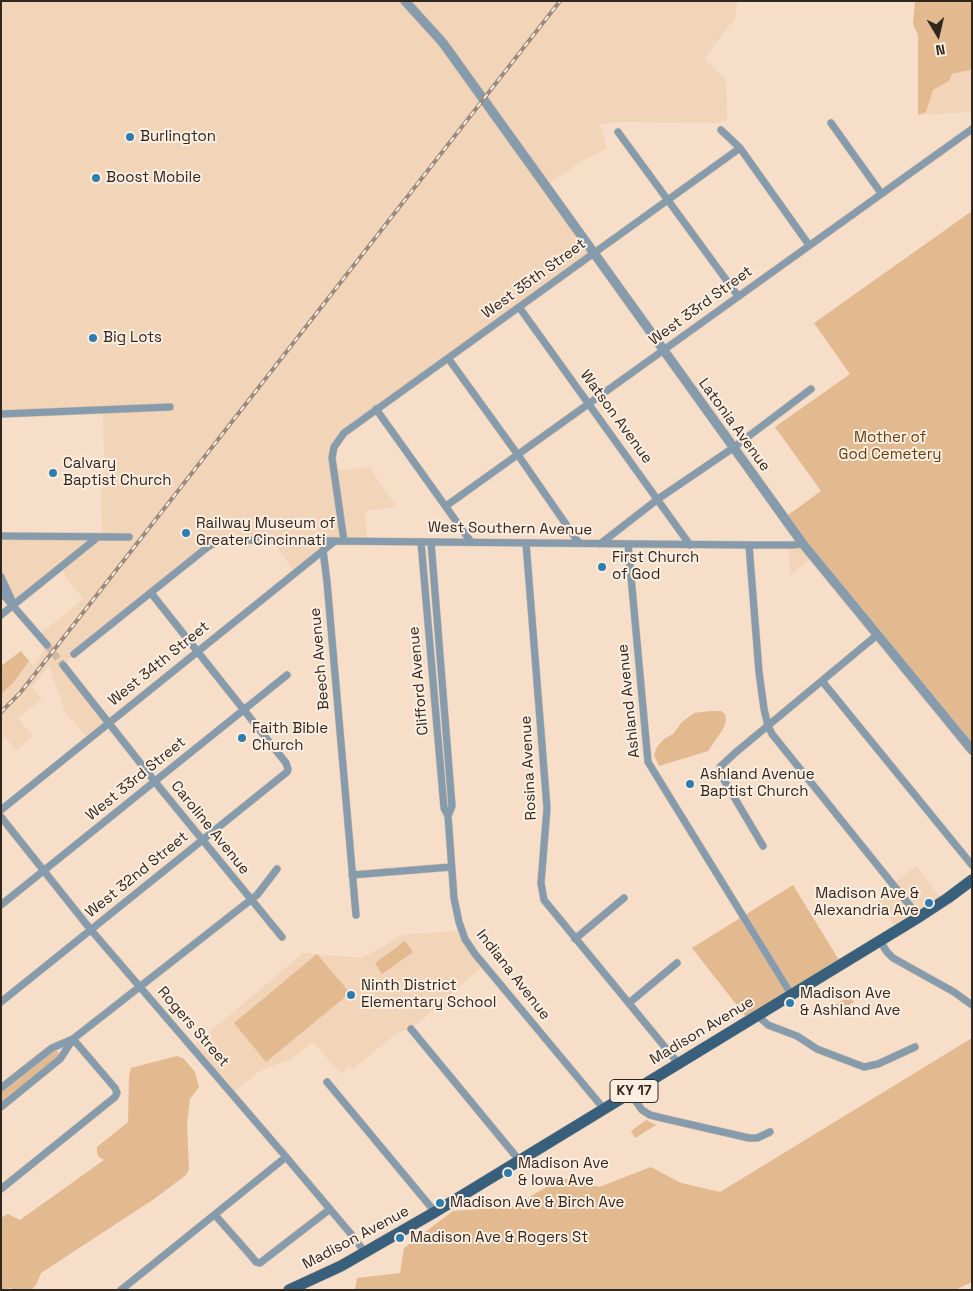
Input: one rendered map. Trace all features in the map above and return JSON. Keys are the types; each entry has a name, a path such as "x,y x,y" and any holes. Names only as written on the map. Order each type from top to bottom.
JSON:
{"main road":[{"name":"Madison Avenue","path":"289,1290 365,1253 435,1212 919,917 972,880"}],"street":[{"name":"Latonia Avenue","path":"406,1 443,43 802,544 972,750"},
{"path":"831,123 881,193"},
{"name":"West 33rd Street","path":"446,506 972,128"},
{"path":"722,130 740,148 809,245"},
{"path":"618,132 738,296"},
{"name":"West 35th Street","path":"344,541 332,458 334,447 344,433 740,148"},
{"name":"Watson Avenue","path":"519,307 690,545"},
{"path":"448,358 579,543"},
{"path":"600,544 811,390"},
{"path":"1,414 170,407"},
{"path":"376,409 471,542"},
{"path":"1,536 129,537"},
{"path":"1,615 98,537"},
{"name":"West Southern Avenue","path":"150,593 209,546 217,542 237,540 749,546 802,544"},
{"name":"West 34th Street","path":"1,810 336,541"},
{"name":"Clifford Avenue","path":"421,542 444,808 448,816 450,838"},
{"name":"Clifford Avenue","path":"431,542 452,806 448,816"},
{"name":"Rosina Avenue","path":"526,543 547,808 542,894 546,905 629,1002 678,1063"},
{"name":"Ashland Avenue","path":"628,544 648,762 791,994"},
{"path":"749,546 759,672 768,726 778,742 919,917"},
{"name":"Beech Avenue","path":"323,550 356,915"},
{"path":"1,577 13,606"},
{"path":"1,592 47,645"},
{"path":"74,654 150,593 244,710"},
{"path":"763,846 721,775 720,767 877,635"},
{"name":"Caroline Avenue","path":"62,665 282,937"},
{"name":"West 33rd Street","path":"1,905 287,675"},
{"path":"822,681 972,865"},
{"name":"West 32nd Street","path":"1,1002 283,776 288,769 286,763 244,710"},
{"name":"Rogers Street","path":"1,817 90,930 286,1157 365,1253"},
{"name":"Indiana Avenue","path":"450,838 456,911 462,932 470,947 604,1109"},
{"path":"352,875 452,867"},
{"path":"1,1088 52,1048 73,1039 256,896 277,869"},
{"path":"575,939 624,898"},
{"path":"880,940 893,958 954,992 972,1005"},
{"path":"629,1002 677,963"},
{"path":"757,1015 768,1025 797,1036 810,1046 864,1067 878,1064 915,1047"},
{"path":"410,1029 519,1160"},
{"path":"1,1189 115,1097 115,1088 73,1039"},
{"path":"1,1107 60,1060 73,1039"},
{"path":"327,1082 435,1212"},
{"path":"630,1093 642,1110 662,1118 749,1138 758,1138 770,1132"},
{"path":"121,1290 286,1157"},
{"path":"215,1215 256,1262 260,1263 330,1209"}],"shaded area":[{"path":"1,1 738,1 735,18 704,59 726,80 727,120 714,123 623,122 600,124 607,148 584,160 545,186 593,253 348,430 334,447 334,471 369,467 397,507 365,511 367,541 335,541 295,573 272,540 217,542 74,654 63,665 108,723 88,739 65,712 49,666 32,687 42,699 18,718 33,737 16,750 5,737 1,743 1,694 14,682 29,661 33,665 44,651 39,635 83,599 65,576 62,568 13,606 1,592 1,536 102,537 101,490 105,483 103,418 101,410 1,414"},
{"path":"972,66 972,112 918,115 926,112 933,90 949,81 952,74 970,70"},
{"path":"803,544 813,557 790,575 789,545"},
{"path":"916,866 943,901 897,930 878,900 897,889 893,884"},
{"name":"Ninth District Elementary School","path":"462,932 484,965 411,1029 397,1033 352,1070 349,1067 341,1074 313,1042 290,1060 261,1070 232,1093 192,1047 303,953 362,958 402,935"}],"green space":[{"path":"915,1 972,1 972,66 970,70 952,74 949,81 933,90 926,112 918,115 918,35 913,24"},
{"name":"Mother of God Cemetery","path":"972,211 972,750 784,518 821,491 775,427 850,374 814,323"},
{"path":"21,651 29,661 14,682 1,694 1,666"},
{"path":"721,711 725,714 726,721 723,729 708,751 659,766 654,755 657,747 664,739 673,734 682,722 694,713"},
{"path":"793,885 839,960 746,1017 692,948"},
{"path":"405,941 413,952 382,974 375,963"},
{"path":"317,954 350,993 266,1062 234,1023"},
{"path":"850,996 854,1002 834,1014 830,1008"},
{"path":"972,1038 972,1282 955,1290 355,1290 357,1278 400,1273 404,1248 453,1211 512,1207 562,1178 599,1187 651,1167 681,1183 720,1192"},
{"path":"53,1050 58,1051 59,1057 1,1103 1,1091"},
{"path":"177,1056 184,1059 195,1072 199,1087 190,1099 187,1124 189,1169 186,1175 154,1199 41,1273 36,1285 31,1290 15,1290 11,1288 1,1290 1,1218 8,1214 20,1220 104,1160 99,1157 97,1147 128,1122 131,1068"},
{"path":"646,1120 656,1125 635,1138 631,1131"}],"tunnel":[{"path":"47,645 63,665"}],"railway":[{"path":"1,712 20,693 50,655 560,1"}],"place":[{"name":"Burlington","path":"130,137"},
{"name":"Boost Mobile","path":"96,178"},
{"name":"Big Lots","path":"93,338"},
{"name":"Calvary Baptist Church","path":"53,473"},
{"name":"Railway Museum of Greater Cincinnati","path":"186,533"},
{"name":"First Church of God","path":"602,567"},
{"name":"Faith Bible Church","path":"242,738"},
{"name":"Ashland Avenue Baptist Church","path":"690,784"},
{"name":"Madison Ave & Alexandria Ave","path":"929,903"},
{"name":"Ninth District Elementary School","path":"351,995"},
{"name":"Madison Ave & Ashland Ave","path":"790,1003"},
{"name":"Madison Ave & Iowa Ave","path":"508,1173"},
{"name":"Madison Ave & Birch Ave","path":"440,1203"},
{"name":"Madison Ave & Rogers St","path":"400,1238"}]}
